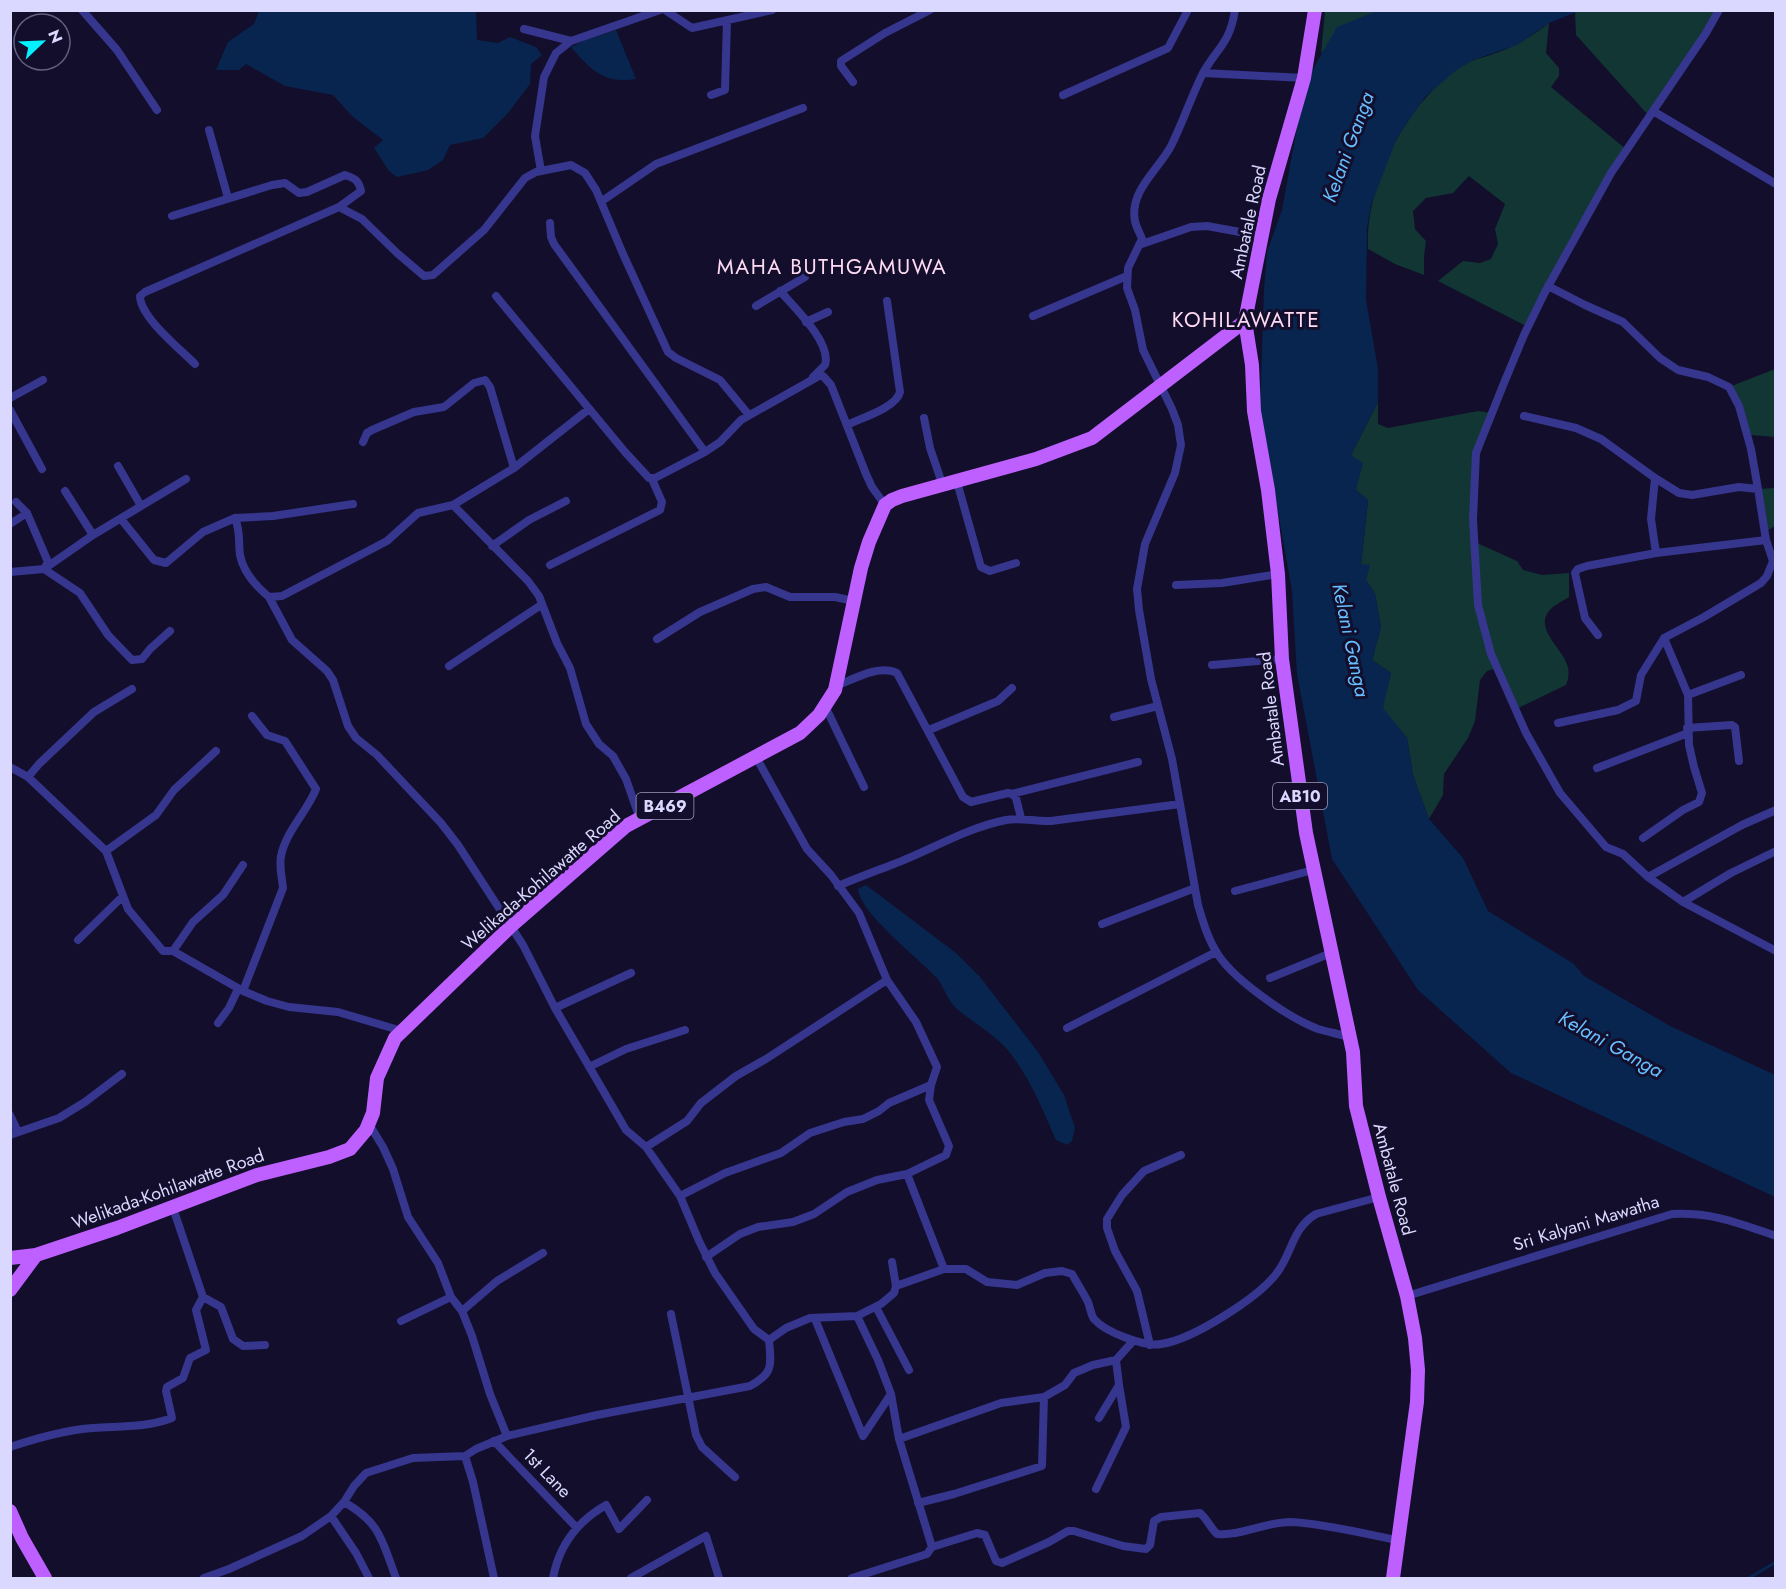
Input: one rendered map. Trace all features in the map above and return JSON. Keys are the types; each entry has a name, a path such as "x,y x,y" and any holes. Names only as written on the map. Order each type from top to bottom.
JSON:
{"main road":[{"name":"Ambatale Road","path":"1315,10 1304,78 1269,200 1245,321 1252,365 1254,411 1268,490 1278,574 1282,659 1293,749 1313,870 1353,1052 1356,1106 1407,1296 1415,1338 1417,1402 1393,1578"},
{"path":"885,505 896,498 1036,459 1092,438 1245,321"},
{"name":"Welikada-Kohilawatte Road","path":"10,1258 36,1255 173,1208 272,1170 343,1152 356,1144 373,1113 377,1078 391,1044 511,926 616,833 800,733 825,706 836,686 869,542 885,505"},
{"path":"10,1290 36,1255"},
{"path":"10,1511 22,1538 45,1578"}],"street":[{"path":"82,10 117,50 157,110"},
{"path":"541,171 535,136 544,77 556,54 571,40 660,10"},
{"path":"665,10 692,28 772,10"},
{"path":"853,82 841,66 841,61 885,33 930,10"},
{"path":"1063,96 1168,48 1188,10"},
{"path":"1235,10 1232,29 1222,48 1203,73 1169,150 1147,178 1139,194 1135,221 1142,239 1128,267 1127,288 1135,310 1139,338 1147,361 1172,409 1178,425 1181,445 1175,473 1145,544 1138,578 1139,609 1158,706 1172,759 1195,888 1204,927 1216,952 1249,986 1300,1021 1349,1037"},
{"path":"1719,10 1706,33 1611,173 1548,286 1524,335 1476,453 1473,519 1478,605 1491,654 1514,710 1560,793 1606,847 1623,854 1648,877 1683,902 1776,951"},
{"path":"711,95 725,90 727,20"},
{"path":"524,29 571,40"},
{"path":"1203,73 1304,78"},
{"path":"602,201 656,164 803,108"},
{"path":"1653,111 1776,184"},
{"path":"209,130 228,198"},
{"path":"339,207 362,219 424,276 433,275 484,230 525,178 541,171 571,165 577,167 585,173 602,201 622,254 668,352 720,380 749,415"},
{"path":"172,216 272,185 285,183 299,193 307,192 345,175 359,183 361,191 339,207 177,277 141,296 140,302 153,322 195,364"},
{"path":"550,223 554,244 705,452"},
{"path":"1139,245 1191,227 1201,226 1262,236"},
{"path":"1033,316 1127,276"},
{"path":"756,306 805,277"},
{"path":"1548,286 1623,322 1660,358 1678,370 1722,382 1729,387 1739,406 1751,449 1766,540 1774,560 1761,583 1664,638 1641,675 1636,701 1618,710 1557,723"},
{"path":"652,479 705,452 720,442 749,415 812,378 825,365 826,353 819,338 780,291"},
{"path":"496,296 644,474 652,479 663,506 660,510 550,565"},
{"path":"847,425 886,407 899,397 887,301"},
{"path":"806,322 828,312"},
{"path":"812,378 823,376 831,385 872,487 885,505"},
{"path":"10,398 43,380"},
{"path":"363,442 367,433 372,430 414,412 444,407 474,383 485,380 490,387 514,468"},
{"path":"269,597 282,596 387,541 418,513 453,505 514,468 589,409"},
{"path":"10,410 42,469"},
{"path":"1524,416 1576,428 1601,439 1679,493 1692,495 1739,487 1758,489"},
{"path":"924,418 930,448 943,486"},
{"path":"118,466 141,506"},
{"path":"1655,478 1652,519 1656,553"},
{"path":"10,572 44,569 93,535 186,479"},
{"path":"957,482 981,567 990,571 1016,563"},
{"path":"65,491 93,535"},
{"path":"492,546 529,520 566,501"},
{"path":"16,502 27,513 48,562 44,569"},
{"path":"121,519 154,560 166,563 203,532 235,518 273,516 353,504"},
{"path":"453,505 528,581 539,596 557,643 570,668 586,724 599,744 613,756 618,764 626,779 640,819"},
{"path":"10,525 27,513"},
{"path":"235,518 240,530 240,556 254,584 269,597 292,640 327,671 333,680 348,726 356,738 377,755 441,823 458,845 523,945 555,1008 626,1130 646,1147 680,1196 715,1274 754,1329 769,1340"},
{"path":"1598,635 1585,618 1575,573 1578,569 1656,553 1766,540"},
{"path":"44,569 80,592 108,635 132,660 142,659 170,631"},
{"path":"1176,585 1221,582 1278,574"},
{"path":"657,639 699,612 753,589 766,587 790,597 835,597 854,601"},
{"path":"449,666 541,605"},
{"path":"1643,838 1683,810 1699,802 1702,793 1694,767 1688,730 1688,695 1664,638"},
{"path":"1212,665 1282,659"},
{"path":"836,686 881,669 890,670 901,678 966,801 1012,794 1138,762"},
{"path":"1688,695 1741,675"},
{"path":"929,730 998,700 1012,688"},
{"path":"28,777 94,712 132,689"},
{"path":"825,706 864,787"},
{"path":"1114,717 1158,706"},
{"path":"218,1023 240,990 283,888 280,873 286,841 311,802 316,789 285,741 267,735 252,716"},
{"path":"1597,768 1688,730 1732,724 1735,727 1739,761"},
{"path":"106,851 156,815 174,790 216,751"},
{"path":"706,1257 740,1234 758,1227 794,1222 814,1214 847,1192 877,1180 907,1174 946,1155 949,1146 929,1100 937,1067 916,1022 887,980 859,914 807,849 756,757"},
{"path":"10,767 28,777 106,851 128,909 164,951 173,951 240,990 289,1007 338,1012 402,1031"},
{"path":"1012,794 1016,798 1021,818"},
{"path":"838,886 969,831 1005,820 1021,818 1037,822 1051,822 1179,804"},
{"path":"1648,877 1742,825 1776,810"},
{"path":"1683,902 1731,873 1776,851"},
{"path":"173,951 193,922 223,895 243,865"},
{"path":"1234,891 1313,870"},
{"path":"1102,924 1195,888"},
{"path":"78,940 123,896"},
{"path":"1067,1028 1216,952"},
{"path":"1270,978 1331,953"},
{"path":"555,1008 630,973"},
{"path":"646,1147 687,1121 701,1103 736,1076 887,980"},
{"path":"589,1067 626,1049 685,1030"},
{"path":"10,1115 14,1133 59,1118 122,1074"},
{"path":"680,1196 725,1173 781,1153 810,1133 844,1122 863,1119 879,1111 889,1102 931,1085"},
{"path":"369,1124 393,1169 408,1217 438,1263 451,1297 462,1311 507,1436"},
{"path":"1150,1344 1137,1292 1115,1251 1107,1228 1107,1219 1122,1195 1144,1171 1181,1155"},
{"path":"907,1174 944,1269"},
{"path":"896,1286 944,1269 966,1269 987,1282 1017,1286 1046,1274 1062,1271 1072,1274 1094,1319 1133,1341 1159,1345 1178,1340 1249,1300 1280,1270 1301,1226 1307,1219 1316,1214 1379,1197"},
{"path":"173,1208 203,1296 221,1307 233,1339 243,1346 265,1345"},
{"name":"Sri Kalyani Mawatha","path":"1407,1296 1672,1214 1688,1213 1722,1217 1776,1236"},
{"path":"462,1311 497,1281 543,1253"},
{"path":"769,1340 799,1322 857,1316 876,1307 894,1293 896,1286 892,1262"},
{"path":"10,1447 44,1436 93,1428 126,1428 172,1418 167,1387 183,1378 187,1361 190,1358 206,1350 196,1310 203,1296"},
{"path":"401,1321 451,1297"},
{"path":"876,1307 909,1370"},
{"path":"671,1314 696,1435 702,1447 735,1477"},
{"path":"857,1316 891,1394 899,1439 932,1547"},
{"path":"815,1319 863,1437 891,1394"},
{"path":"208,1578 302,1536 331,1516 366,1473 413,1458 465,1456 507,1436 586,1417 750,1386 764,1378 769,1369 769,1340"},
{"path":"899,1439 1001,1403 1044,1397 1065,1385 1074,1373 1093,1365 1116,1360 1133,1341"},
{"path":"1096,1489 1126,1427 1116,1360"},
{"path":"1099,1418 1119,1385"},
{"path":"918,1503 1042,1466 1044,1397"},
{"name":"1st Lane","path":"494,1441 577,1528"},
{"path":"465,1456 494,1578"},
{"path":"553,1578 560,1556 577,1528 594,1512 606,1504 619,1529 647,1500"},
{"path":"344,1502 374,1524 396,1578"},
{"path":"852,1578 927,1554 932,1547 977,1533 985,1535 996,1561 1002,1563 1060,1535 1074,1531 1123,1546 1146,1549 1150,1545 1154,1521 1161,1517 1200,1513 1217,1534 1228,1535 1269,1523 1292,1522 1397,1540"},
{"path":"331,1516 356,1553 369,1578"},
{"path":"632,1578 706,1536 719,1578"}],"green space":[{"path":"1579,10 1719,11 1649,116 1576,35 1575,12"},
{"path":"1325,11 1383,11 1341,29 1321,54"},
{"path":"1549,23 1546,53 1559,68 1559,76 1551,87 1627,150 1528,327 1438,281 1463,261 1480,263 1491,259 1498,244 1495,229 1505,204 1469,176 1453,193 1426,198 1413,211 1415,229 1426,241 1424,275 1395,264 1368,249 1369,223 1374,196 1383,169 1411,117 1429,94 1471,61 1515,45"},
{"path":"1775,369 1775,437 1751,435 1729,387"},
{"path":"1378,402 1378,424 1388,428 1478,411 1492,413 1476,453 1475,542 1517,561 1523,570 1542,575 1569,573 1569,597 1556,605 1545,617 1547,631 1567,665 1569,673 1566,685 1514,710 1497,668 1487,671 1480,680 1475,721 1468,738 1444,774 1443,795 1429,819 1413,775 1407,738 1382,708 1391,673 1372,660 1381,627 1375,594 1366,580 1361,565 1368,500 1356,490 1351,455"},
{"path":"1775,488 1775,526 1765,532 1758,489"}],"water":[{"path":"259,11 476,11 477,40 498,43 510,37 536,47 542,55 531,64 530,84 508,113 483,138 450,145 443,160 428,170 397,177 389,171 374,148 383,140 353,117 333,95 285,86 246,64 239,70 216,70 228,42 254,24"},
{"name":"Kelani Ganga","path":"1377,11 1579,11 1549,23 1517,45 1473,60 1455,71 1425,97 1397,138 1371,205 1367,228 1366,300 1378,369 1378,402 1351,455 1363,463 1356,490 1368,500 1361,564 1370,565 1366,580 1375,594 1381,627 1372,660 1391,673 1383,708 1407,738 1413,775 1429,819 1463,858 1488,911 1574,964 1584,976 1670,1026 1775,1075 1775,1197 1511,1073 1418,990 1332,859 1297,674 1292,591 1260,410 1264,290 1267,252 1282,210 1300,111 1312,71 1337,27"},
{"path":"616,30 636,79 607,77 592,69 571,47"},
{"path":"866,885 956,953 980,977 1038,1052 1064,1095 1075,1128 1072,1141 1067,1145 1056,1140 1028,1081 1006,1048 956,1008 936,977 868,910 858,889"}],"waterway":[{"path":"1749,1578 1776,1562"}],"district":[{"name":"MAHA BUTHGAMUWA","path":"832,267"},
{"name":"KOHILAWATTE","path":"1246,320"}]}
